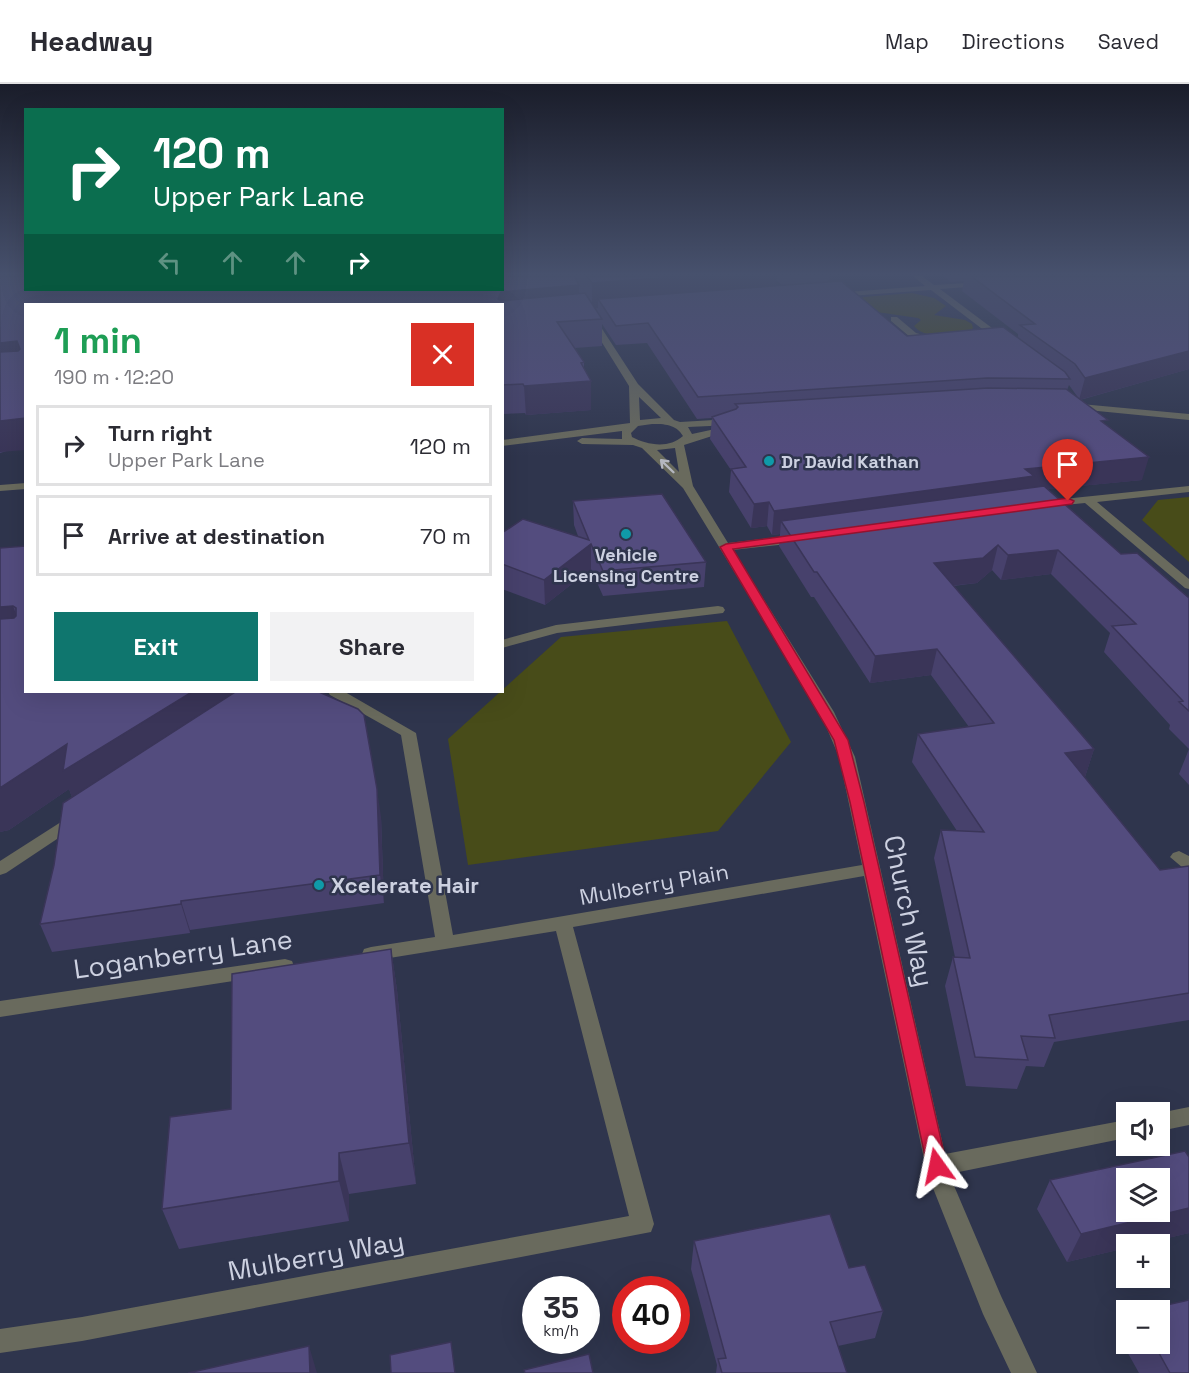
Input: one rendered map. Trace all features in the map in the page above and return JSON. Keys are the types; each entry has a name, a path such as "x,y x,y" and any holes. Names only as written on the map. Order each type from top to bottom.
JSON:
{"street":[{"path":"602,336 634,386 688,433 683,441"},
{"path":"916,336 941,339"},
{"path":"997,336 1013,349"},
{"path":"633,442 626,435 632,426 634,386"},
{"path":"1059,405 1074,403 1189,417"},
{"path":"504,443 632,426 652,421 741,424 664,447 646,446 633,442 537,440"},
{"name":"Church Way","path":"683,441 687,486"},
{"name":"Church Way","path":"646,446 687,486 841,740 872,869 937,1166 992,1305 1024,1373"},
{"path":"0,488 24,486"},
{"path":"1029,505 1189,489"},
{"path":"1088,500 1189,585"},
{"path":"726,547 806,537"},
{"path":"504,643 556,629 718,610"},
{"path":"341,693 408,733 445,944 352,957"},
{"path":"0,868 90,810"},
{"name":"Mulberry Plain","path":"445,944 872,869"},
{"name":"Mulberry Way","path":"0,1341 106,1325 643,1224 562,923"},
{"name":"Loganberry Lane","path":"0,1009 306,963"},
{"path":"1170,1120 1189,1116"},
{"path":"937,1166 1116,1131"}],"green space":[{"path":"1189,497 1189,562 1142,520 1158,500"},
{"path":"727,621 791,742 718,831 468,865 448,739 499,693 504,693 504,688 561,637"}],"building":[{"path":"0,336 24,336 24,418 0,421 0,352 20,349 17,341 0,343"},
{"path":"504,336 567,336 584,362 581,363 591,381 524,386 523,384 504,385"},
{"path":"657,336 1016,336 1065,372 1070,379 987,378 698,397"},
{"path":"1036,336 1189,336 1189,351 1085,378 1075,364"},
{"path":"988,388 1066,389 1108,420 1101,421 1149,457 1025,469 1034,476 774,511 769,502 754,504 731,469 746,467 712,417 736,409 738,407 735,404"},
{"path":"1044,486 1121,554 1137,553 1189,598 1189,711 1179,702 1183,701 1112,626 1136,624 1058,550 1008,555 998,545 983,558 934,563 1094,749 1065,753 1160,870 1189,866 1189,993 1049,1015 1055,1038 1021,1036 1028,1060 975,1057 953,957 970,958 941,830 984,832 918,734 994,723 937,649 875,656 817,572 814,572 781,521"},
{"path":"662,494 706,562 603,571 591,544 544,580 504,565 504,532 523,519 589,540 573,501"},
{"path":"24,546 24,693 190,693 63,771 67,744 0,788 0,619 14,618 16,608 13,606 0,607 0,548"},
{"path":"233,693 321,693 358,709 364,715 377,789 380,875 181,901 181,904 40,924 54,865 63,803"},
{"path":"391,949 409,1143 339,1153 339,1181 162,1209 170,1117 231,1109 232,974"},
{"path":"1185,1151 1189,1157 1189,1208 1170,1213 1170,1168 1116,1168 1116,1222 1131,1222 1081,1234 1050,1180"},
{"path":"830,1214 849,1268 865,1265 883,1311 830,1322 847,1373 722,1373 718,1359 726,1358 694,1241"},
{"path":"1189,1300 1189,1373 1170,1373 1160,1354 1170,1354 1170,1304"},
{"path":"451,1342 455,1373 391,1373 390,1355"},
{"path":"309,1346 310,1373 188,1373"},
{"path":"589,1354 593,1373 525,1373 524,1370"}],"place":[{"name":"Dr David Kathan","path":"769,461"},
{"name":"Vehicle Licensing Centre","path":"626,534"},
{"name":"Xcelerate Hair","path":"319,885"}],"route":[{"path":"937,1166 857,802 841,740 827,712 726,547 1068,501"}]}
